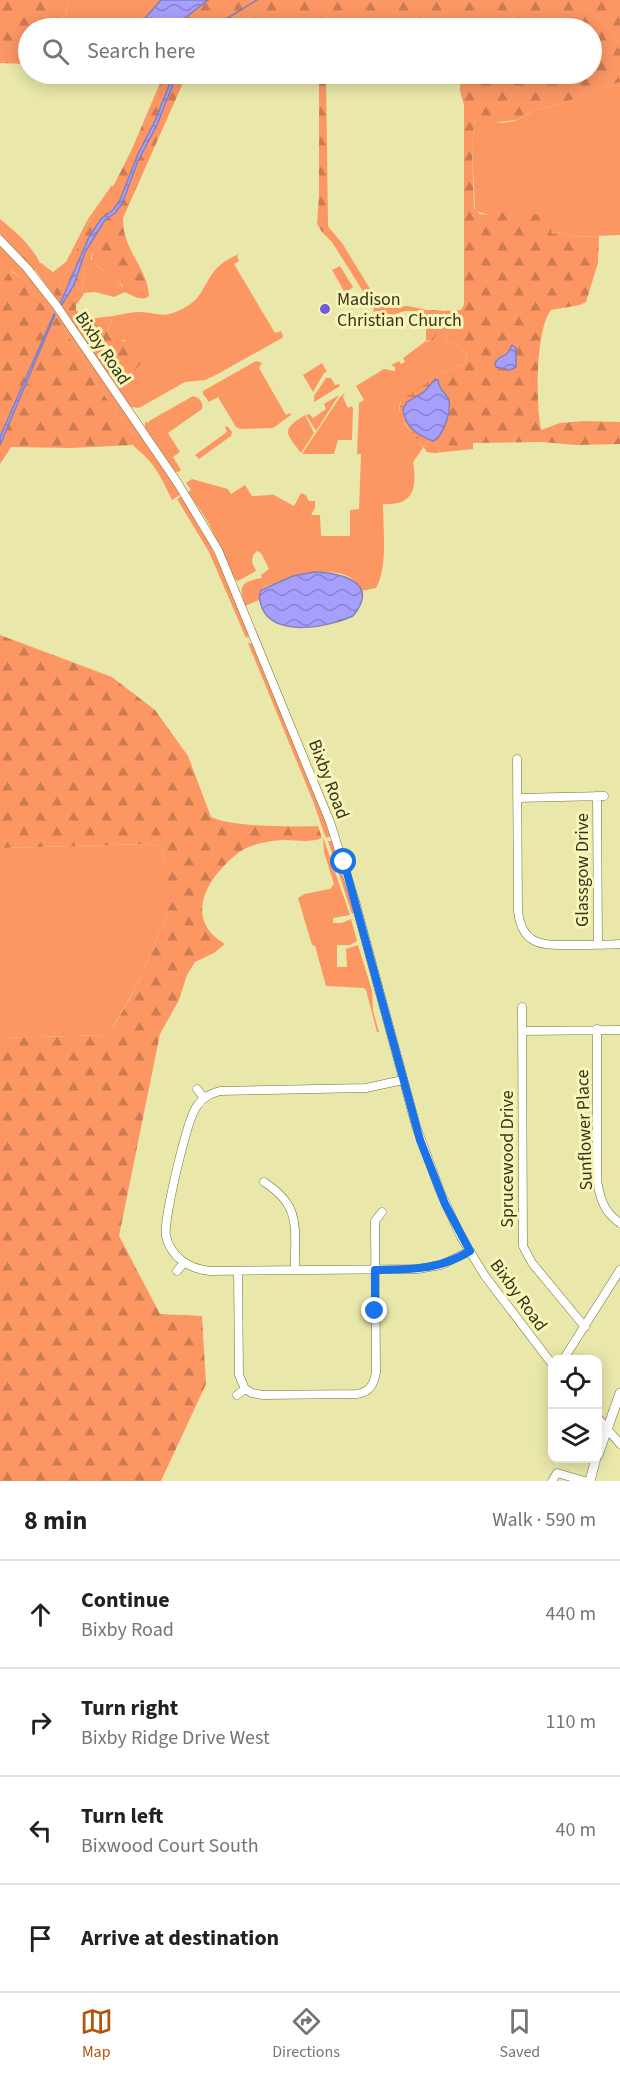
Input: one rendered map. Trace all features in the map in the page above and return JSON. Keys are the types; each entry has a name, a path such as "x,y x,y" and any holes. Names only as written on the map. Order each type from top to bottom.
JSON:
{"main road":[{"path":"602,1441 620,1393"},
{"path":"590,1481 595,1463"}],"street":[{"name":"Bixby Road","path":"0,240 27,268 58,308 177,482 218,550 330,822 357,909 403,1080 429,1165 452,1218 470,1251 505,1304 548,1359"},
{"path":"516,759 518,911 522,927 528,936 541,944 620,945"},
{"name":"Glassgow Drive","path":"517,798 600,796 598,945"},
{"name":"Sprucewood Drive","path":"522,1007 524,1246 532,1263 585,1327"},
{"name":"Sunflower Place","path":"597,1029 597,1180 604,1208 620,1223"},
{"path":"523,1031 620,1030"},
{"path":"403,1080 366,1088 220,1091 204,1098 197,1105 188,1123 166,1218 166,1236 176,1256 195,1269 203,1270 429,1268 441,1265 470,1251"},
{"path":"197,1089 204,1098"},
{"path":"264,1182 285,1197 293,1212 295,1270"},
{"path":"238,1271 239,1375 245,1389 263,1395 357,1394 374,1391 376,1372 375,1221 382,1212"},
{"path":"177,1271 184,1263"},
{"path":"566,1355 620,1270"},
{"path":"237,1395 245,1389"},
{"path":"602,1424 620,1444"},
{"path":"552,1481 556,1473 585,1481"}],"green space":[{"path":"0,0 68,0 65,18 18,18 18,64 0,63"},
{"path":"68,0 161,0 145,18 65,18"},
{"path":"208,0 620,0 620,82 561,104 535,110 516,120 499,122 475,116 472,147 474,209 480,214 489,215 490,212 548,215 552,234 561,232 574,237 599,236 598,263 586,302 551,310 546,320 539,350 539,418 541,430 560,423 620,422 620,444 473,443 473,449 434,453 427,452 424,448 428,439 435,440 440,435 447,417 445,400 436,379 441,372 464,364 466,359 463,349 447,342 444,311 461,310 464,305 464,105 460,84 602,84 602,18 185,18"},
{"path":"620,82 620,235 574,237 561,232 552,234 547,217 491,212 489,215 475,211 472,147 475,115 501,123 515,121 535,110 561,104"},
{"path":"160,84 170,84 120,200 113,210 101,219 89,237 60,304 54,296 55,290 66,273 88,223 115,183"},
{"path":"173,84 183,84 123,218 126,240 144,276 149,296 134,297 125,292 122,285 92,261 92,252 85,265 82,290 84,294 76,305 76,310 87,319 113,316 107,332 110,337 138,345 145,353 141,363 132,374 105,371 61,306 74,285 85,252 105,220 122,204 138,161 157,125"},
{"path":"319,84 326,84 328,226 331,230 322,232 317,224"},
{"path":"112,185 113,187 88,223 54,296 34,268 41,263 53,272 66,262 88,219"},
{"path":"0,219 23,239 37,257 40,263 35,271 0,234"},
{"path":"331,230 342,243 380,305 391,308 407,306 427,310 422,320 414,312 409,311 384,319 375,314 373,310 375,304 368,292 364,293 332,242 322,232"},
{"path":"0,246 26,271 55,310 181,494 172,500 158,473 138,450 133,434 98,387 57,318 52,312 47,311 25,280 11,271 0,285"},
{"path":"92,251 91,259 119,282 125,292 114,297 95,292 82,293 85,264"},
{"path":"239,254 237,256 239,261 234,264 275,333 281,331 282,338 216,375 205,380 185,382 139,408 131,407 105,371 126,340 118,340 107,333 113,316 141,312 164,315 178,311 197,298 218,267"},
{"path":"340,266 353,287 345,293 332,270"},
{"path":"10,271 25,280 47,311 52,312 57,318 98,387 133,434 138,450 133,445 72,448 11,447 0,464 0,285"},
{"path":"427,310 435,310 436,329 433,340 426,341 426,328 422,320"},
{"path":"435,310 444,311 447,342 463,349 466,359 464,364 441,372 437,378 401,400 399,408 402,421 423,448 413,462 414,480 411,494 401,502 383,504 383,559 376,588 361,591 355,581 346,576 323,572 266,586 260,591 259,600 245,606 243,586 249,581 262,578 261,575 269,569 261,553 257,551 253,555 252,562 256,571 238,581 235,579 208,522 188,492 191,490 186,483 192,479 228,489 231,494 245,485 252,496 272,494 294,506 301,493 306,495 309,501 315,501 315,508 311,515 320,515 321,536 350,536 350,510 359,509 361,454 357,454 359,403 364,400 356,386 384,369 395,371 395,367 391,365 399,361 401,364 405,362 403,358 426,341 429,342 436,326"},
{"path":"256,361 262,363 259,368 286,415 290,413 291,415 273,428 240,429 236,427 218,397 209,402 203,391"},
{"path":"322,363 327,372 324,373 313,392 303,375"},
{"path":"326,378 331,378 335,385 340,386 314,402 314,396"},
{"path":"437,378 424,392 407,402 413,430 428,439 424,448 405,424 398,420 401,400"},
{"path":"345,393 343,397 348,408 352,406 353,409 352,440 338,440 334,454 302,454 340,397"},
{"path":"339,395 316,431 306,415 309,414 313,418 326,409 324,404"},
{"path":"193,396 200,401 202,409 168,433 180,452 173,457 181,470 175,472 145,429 145,424"},
{"path":"305,415 314,433 301,453 288,432 292,424"},
{"path":"227,426 232,432 231,436 199,459 195,455 227,432 225,427"},
{"path":"182,496 227,581 250,635 246,638 209,552 177,499"},
{"path":"0,635 112,677 155,710 188,756 211,817 247,825 318,826 322,838 308,841 267,842 253,846 235,855 215,876 204,897 203,917 214,936 225,944 214,953 195,962 187,975 179,1000 160,1034 119,1236 160,1314 202,1316 206,1384 161,1481 0,1481 0,1038 107,1035 127,1004 143,971 165,920 167,899 166,871 161,846 146,844 0,848"},
{"path":"248,643 253,644 312,784 331,836 326,838"},
{"path":"323,837 350,915 333,918 333,923 342,923 351,919 357,941 350,945 337,945 337,967 347,967 346,949 358,945 372,991 373,1011 379,1032 377,1032 364,988 326,986 298,898 304,894 330,889 334,884 324,852"},
{"path":"328,841 332,841 354,911 352,914"},
{"path":"146,844 161,846 167,880 166,915 138,983 107,1035 0,1038 0,848"}],"water":[{"path":"161,0 208,0 185,18 145,18"},
{"path":"170,84 173,84 157,125 138,161 122,204 105,220 85,252 74,285 61,306 89,237 101,219 113,210 120,200 138,154 155,121"},
{"path":"55,315 0,445 0,437"},
{"path":"512,345 516,348 516,367 510,370 496,367 495,363 507,354"},
{"path":"435,379 438,380 448,398 449,406 443,429 433,441 413,430 406,421 403,409 407,402 424,392"},
{"path":"314,572 346,577 360,587 363,595 353,616 330,624 303,627 290,627 269,617 262,608 259,597 261,590 293,576"}],"waterway":[{"path":"227,18 257,0"}],"place":[{"name":"Madison Christian Church","path":"325,309"}],"route":[{"path":"344,862 420,1140 445,1204 470,1251 456,1259 429,1268 375,1270 375,1311"}]}
